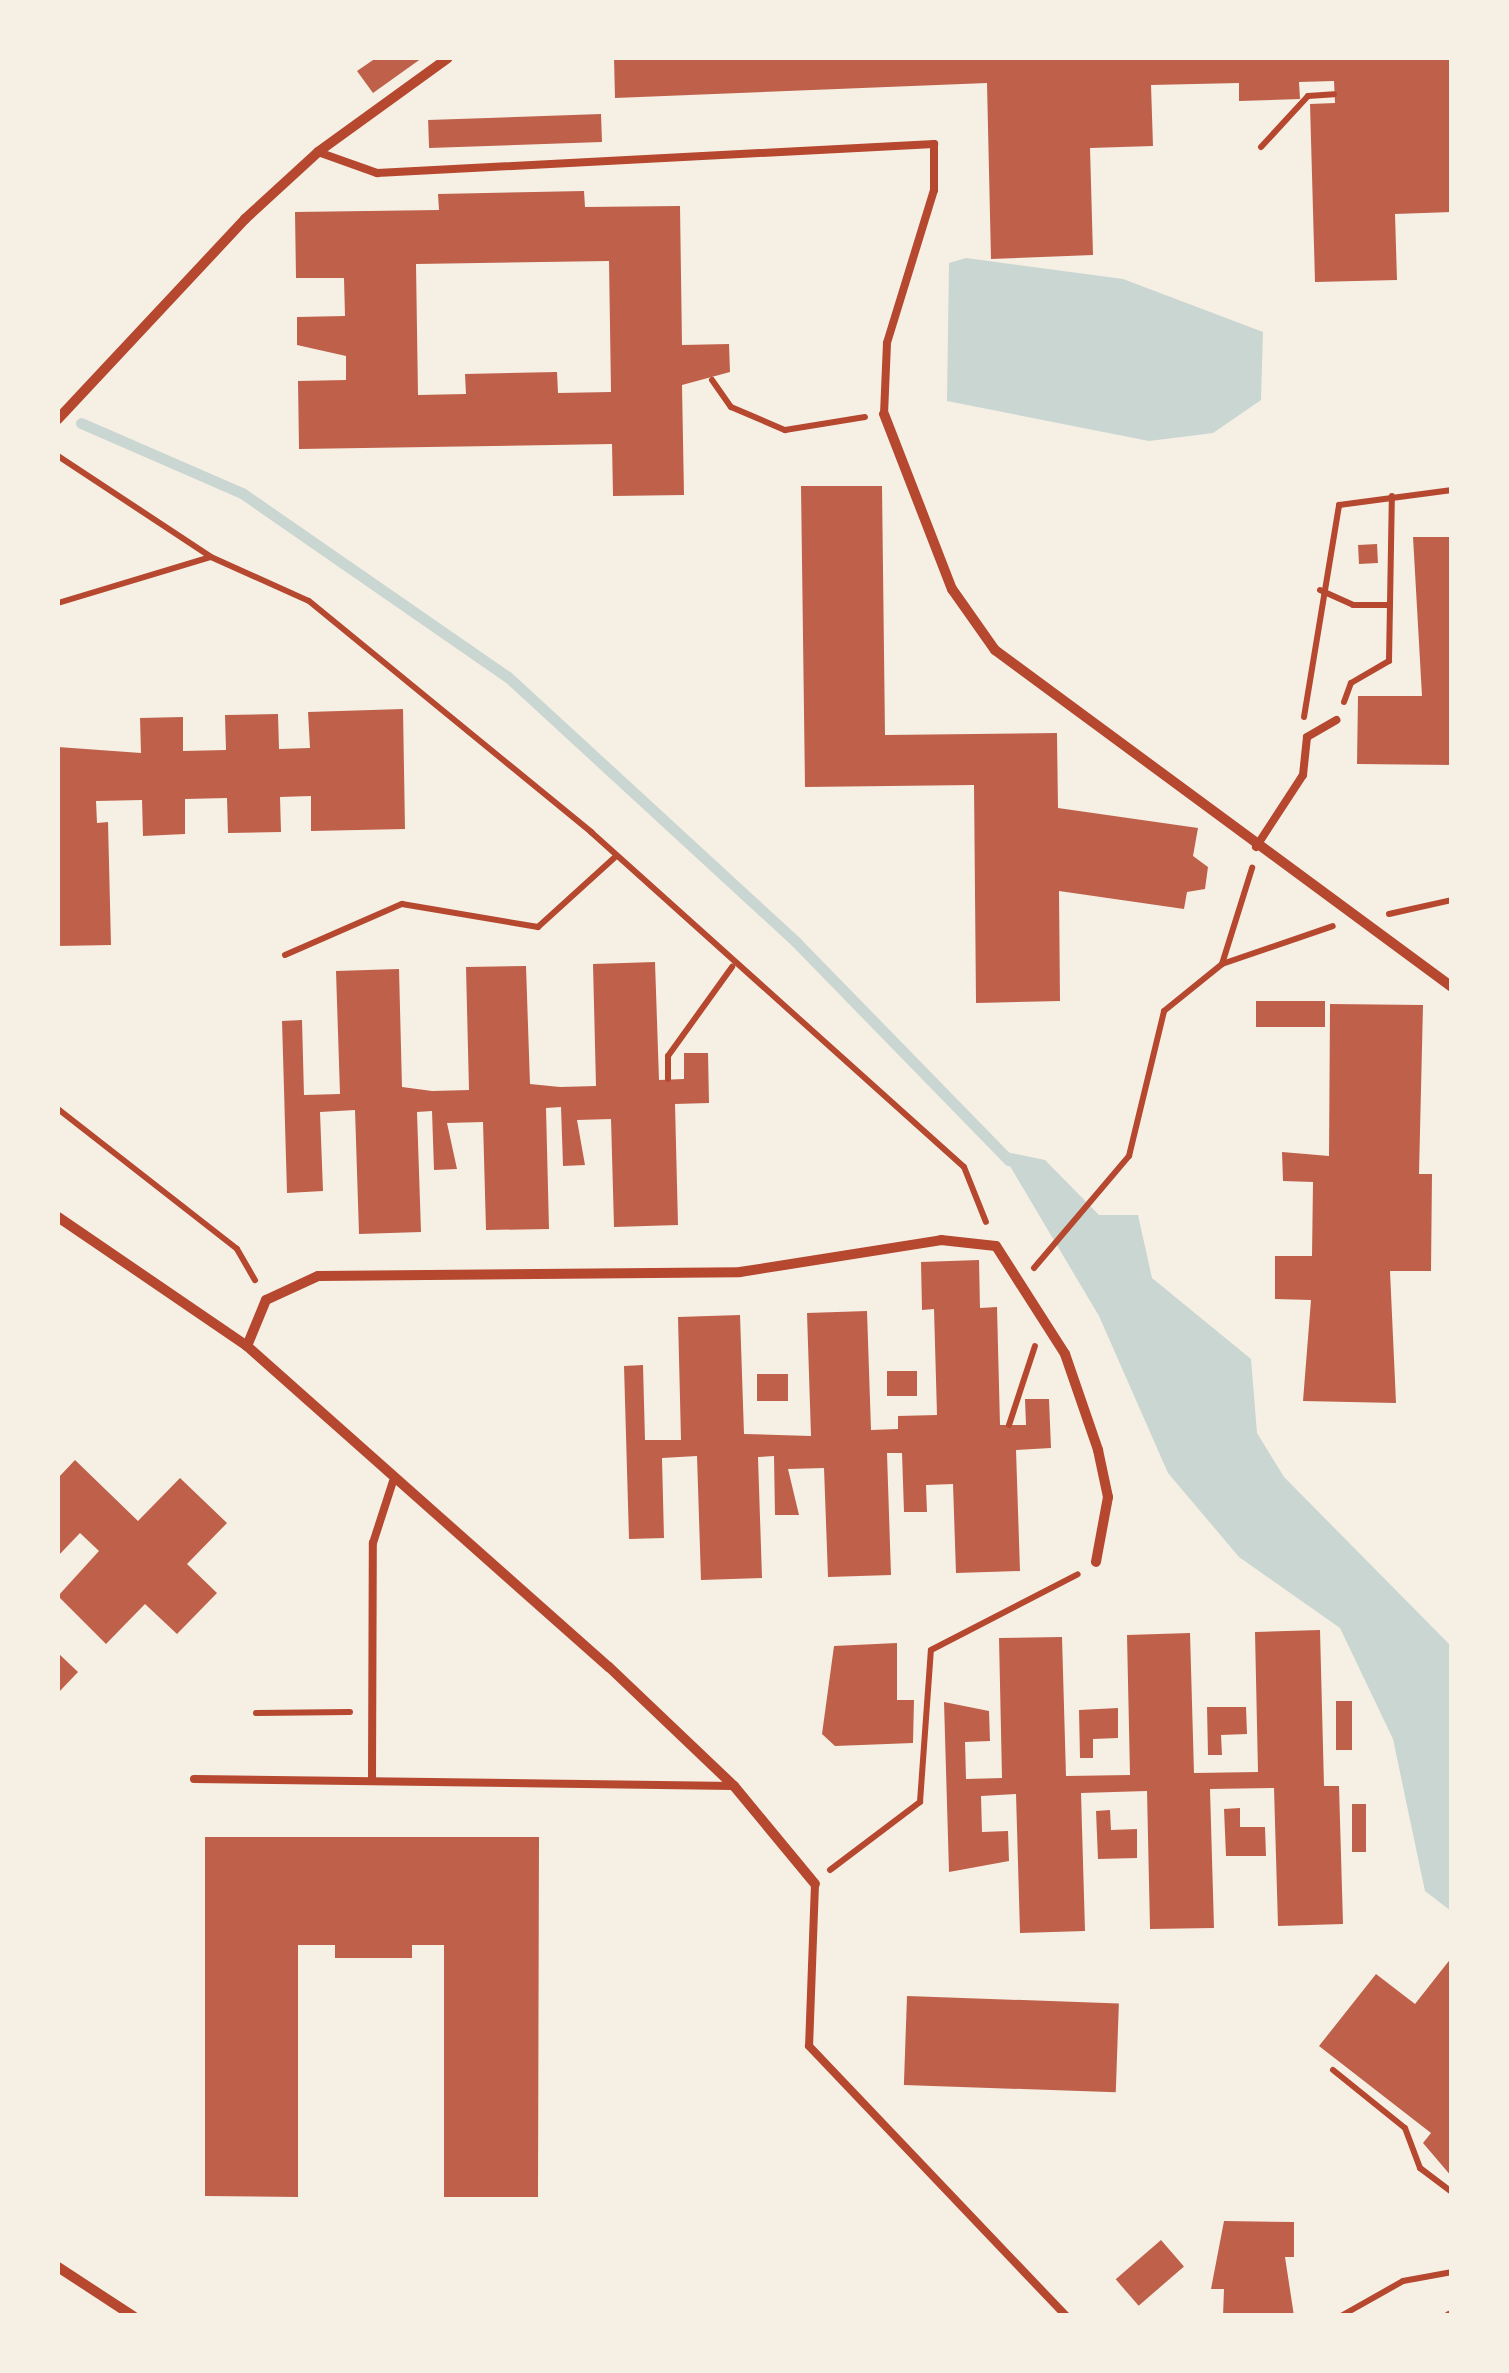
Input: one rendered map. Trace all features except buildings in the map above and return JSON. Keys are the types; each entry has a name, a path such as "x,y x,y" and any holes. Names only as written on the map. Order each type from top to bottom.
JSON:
{"street":[{"path":"58,419 318,152 448,58"},
{"path":"884,414 952,589 995,650 1256,847 1452,987"},
{"path":"58,1218 247,1346 734,1786 815,1884"},
{"path":"247,1346 266,1300 318,1276 740,1272 941,1240 996,1246 1065,1354 1098,1450 1108,1497 1096,1562"},
{"path":"58,2267 133,2316"}],"lane":[{"path":"318,152 377,172 934,144 934,190 887,343 884,414"},
{"path":"1256,847 1303,775 1308,737 1337,720"},
{"path":"372,1780 373,1543 392,1481"},
{"path":"194,1779 734,1786"},
{"path":"815,1884 809,2046 1066,2316"}],"path":[{"path":"1260,147 1308,96 1334,94"},
{"path":"712,380 730,407 785,430 884,414"},
{"path":"58,456 211,557 309,601 614,858 732,967 964,1167 996,1246"},
{"path":"1308,737 1302,700 1320,590 1340,505 1452,490"},
{"path":"1337,720 1351,683 1388,661 1392,496"},
{"path":"58,603 211,557"},
{"path":"1320,590 1353,604 1390,604"},
{"path":"1222,964 1256,847"},
{"path":"286,955 402,904 538,927 614,858"},
{"path":"1050,1254 1129,1156 1164,1011 1222,964 1362,920 1452,900"},
{"path":"668,1080 668,1056 732,967"},
{"path":"58,1109 237,1249 266,1300"},
{"path":"1009,1426 1043,1323"},
{"path":"815,1884 920,1802 931,1650 1096,1562"},
{"path":"256,1713 372,1712"},
{"path":"1333,2070 1405,2128 1420,2168 1452,2192"},
{"path":"1340,2316 1403,2281 1452,2272"}],"shaded area":[{"path":"966,258 1123,279 1263,332 1261,400 1213,433 1149,441 947,401 949,263"},
{"path":"1001,1151 1045,1160 1099,1215 1138,1215 1152,1278 1251,1359 1257,1433 1284,1477 1451,1646 1451,1911 1425,1891 1393,1739 1340,1628 1239,1557 1168,1473 1099,1316"}],"waterway":[{"path":"81,423 242,493 508,677 796,942 1009,1160"}]}
